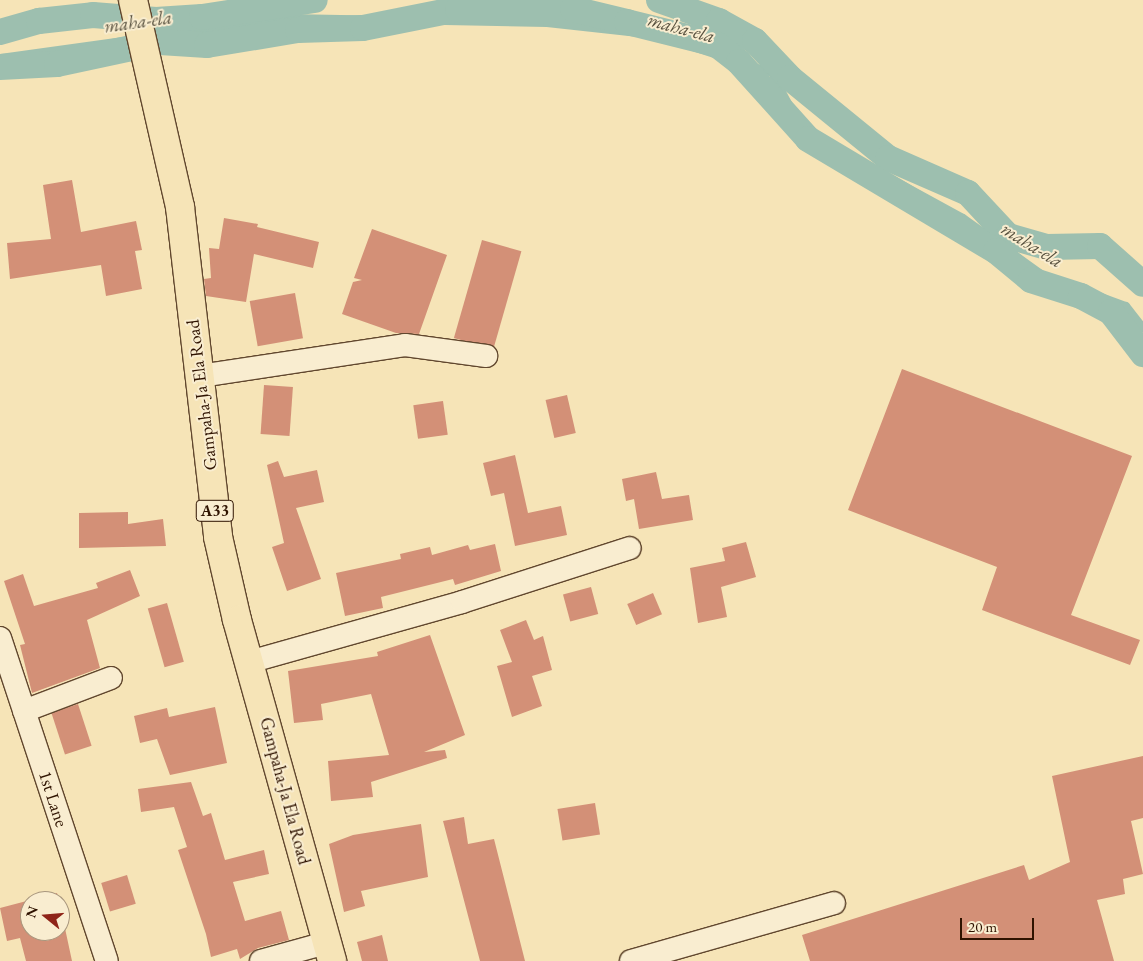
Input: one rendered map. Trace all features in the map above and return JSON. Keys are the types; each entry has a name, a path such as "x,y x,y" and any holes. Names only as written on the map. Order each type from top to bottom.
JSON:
{"highway":[{"name":"Gampaha-Ja Ela Road","path":"133,0 180,207 218,537 249,662 329,952"}],"street":[{"path":"200,376 405,345 486,356"},
{"path":"249,662 462,602 630,548"},
{"name":"1st Lane","path":"0,638 107,961"},
{"path":"24,711 111,678"},
{"path":"630,961 834,903"},
{"path":"261,961 329,952"}],"building":[{"path":"72,180 81,232 136,221 142,250 135,251 142,289 106,296 101,265 10,279 7,243 51,239 43,185"},
{"path":"224,218 258,224 257,227 319,242 313,268 254,254 246,302 206,296 204,279 211,278 209,248 219,249"},
{"path":"372,229 447,255 419,334 396,333 342,314 353,282 362,280 354,278"},
{"path":"482,240 521,251 493,349 454,338"},
{"path":"295,293 303,338 258,346 250,301"},
{"path":"902,369 1132,456 1071,615 1140,640 1130,665 982,610 997,567 848,510"},
{"path":"264,385 293,387 290,436 261,434"},
{"path":"567,395 576,433 554,438 546,400"},
{"path":"443,401 448,435 418,439 413,405"},
{"path":"515,455 528,513 561,506 567,535 515,546 504,493 491,496 483,463"},
{"path":"278,461 284,477 317,470 324,502 296,508 321,579 287,591 272,547 284,543 267,465"},
{"path":"656,472 662,499 689,495 693,520 639,529 634,499 626,501 622,479"},
{"path":"128,512 128,524 163,519 166,546 79,548 79,513"},
{"path":"746,542 756,577 721,587 727,617 698,623 690,568 725,561 722,548"},
{"path":"495,544 501,571 455,585 453,579 381,597 383,608 345,616 336,573 401,559 400,554 430,547 432,555 468,545 470,550"},
{"path":"130,570 140,596 87,620 100,668 32,693 20,645 25,644 4,581 23,574 34,606 98,588 96,583"},
{"path":"591,587 598,614 570,622 563,595"},
{"path":"653,593 662,614 636,625 627,604"},
{"path":"167,603 184,662 165,667 148,609"},
{"path":"526,620 534,640 543,636 552,670 532,676 542,706 512,717 497,666 512,662 500,630"},
{"path":"430,635 465,735 424,752 445,750 447,758 371,782 373,797 331,801 328,761 389,755 371,694 321,704 323,720 294,723 288,671 378,656 377,652"},
{"path":"78,704 92,746 65,754 51,713"},
{"path":"215,707 227,763 170,775 157,739 140,743 134,716 167,708 169,717"},
{"path":"1143,756 1143,818 1131,821 1143,874 1123,879 1125,894 1097,900 1114,961 810,961 802,935 1024,865 1029,880 1070,862 1052,776"},
{"path":"191,782 203,816 211,813 225,860 264,850 269,874 233,882 245,921 281,911 289,940 258,948 240,959 237,949 211,957 206,934 178,850 187,847 174,807 141,812 138,789"},
{"path":"595,803 600,835 562,841 557,809"},
{"path":"464,817 468,844 494,839 525,961 480,961 443,821"},
{"path":"421,824 428,877 361,891 365,906 344,912 329,844 353,835"},
{"path":"127,875 136,904 110,912 101,883"},
{"path":"20,903 20,938 7,941 0,908"},
{"path":"382,935 388,961 362,961 357,942"},
{"path":"21,941 68,941 72,961 26,961"}],"waterway":[{"path":"0,32 39,21 93,15 156,20 202,17 315,0"},
{"path":"659,0 719,21 755,41 790,78 888,158 968,193 1008,236 1047,247 1100,246 1143,284"},
{"path":"0,67 57,64 160,42 207,45 298,30 363,28 458,9 573,9 716,44 739,62 808,139 996,251 1031,280 1081,296 1111,312 1143,354"},
{"name":"maha-ela","path":"0,58 288,18 547,23 656,35 772,73 802,130 963,218 1044,276 1126,306 1143,328"}]}
